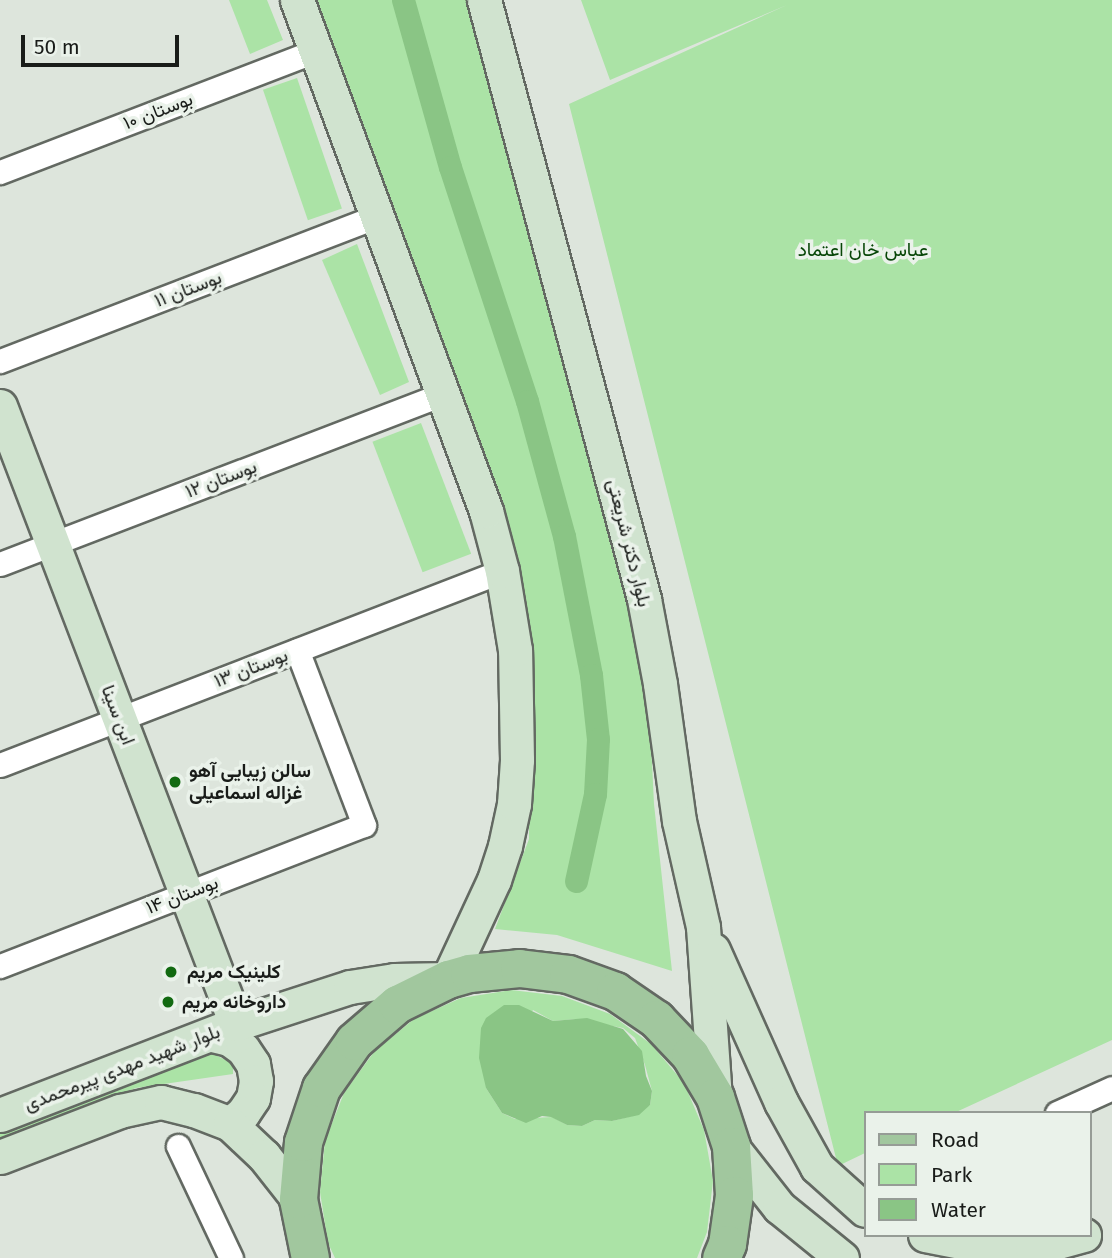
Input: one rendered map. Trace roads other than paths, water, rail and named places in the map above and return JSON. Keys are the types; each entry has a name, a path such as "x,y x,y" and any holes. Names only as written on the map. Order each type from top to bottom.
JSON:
{"main road":[{"path":"297,0 485,511 502,571 515,649 517,760 514,804 494,880 448,979"},
{"name":"بلوار دکتر شریعتی","path":"484,0 644,599 660,684 679,821 703,927 715,1097"},
{"name":"ابن سینا","path":"0,406 186,894 224,1030"},
{"path":"703,927 781,1102 817,1167 864,1209"},
{"path":"310,1258 298,1199 303,1142 321,1088 354,1041 397,1004 448,979 470,973 519,968 568,974 615,991 656,1019 691,1055 715,1097 731,1146 734,1195 727,1244 721,1258"},
{"name":"بلوار شهید مهدی پیرمحمدی","path":"0,1115 224,1030 351,987 394,980 448,979"},
{"path":"224,1030 229,1039 243,1049 253,1064 256,1081 253,1098 243,1114 229,1124 264,1156 298,1199"},
{"name":"بلوار شهید مهدی پیرمحمدی","path":"0,1157 120,1111 161,1102 194,1110 229,1124"},
{"path":"731,1146 779,1208 842,1258"},
{"path":"1091,1233 1112,1227"},
{"path":"935,1237 971,1244 1069,1240"},
{"path":"990,1258 1069,1240"}],"street":[{"name":"بوستان ۱۰","path":"0,172 315,51"},
{"name":"بوستان ۱۱","path":"0,361 377,216"},
{"name":"بوستان ۱۲","path":"0,564 443,394"},
{"name":"بوستان ۱۳","path":"0,765 502,571"},
{"name":"بوستان ۱۴","path":"0,966 364,825 297,650"},
{"path":"1061,1111 1112,1088"},
{"path":"178,1146 231,1258"}],"water":[{"path":"504,1005 519,1005 553,1021 587,1018 623,1029 642,1051 646,1076 652,1091 650,1105 639,1115 612,1121 595,1120 582,1126 567,1125 551,1117 542,1116 526,1123 502,1113 486,1088 479,1058 481,1028 486,1018"}],"waterway":[{"path":"403,0 450,167 527,401 564,536 591,675 598,739 595,794 576,881"}],"place":[{"name":"سالن زیبایی آهو غزاله اسماعیلی","path":"175,782"},
{"name":"کلینیک مریم","path":"171,972"},
{"name":"داروخانه مریم","path":"168,1002"}],"park label":[{"name":"عباس خان اعتماد","path":"863,250"}]}
